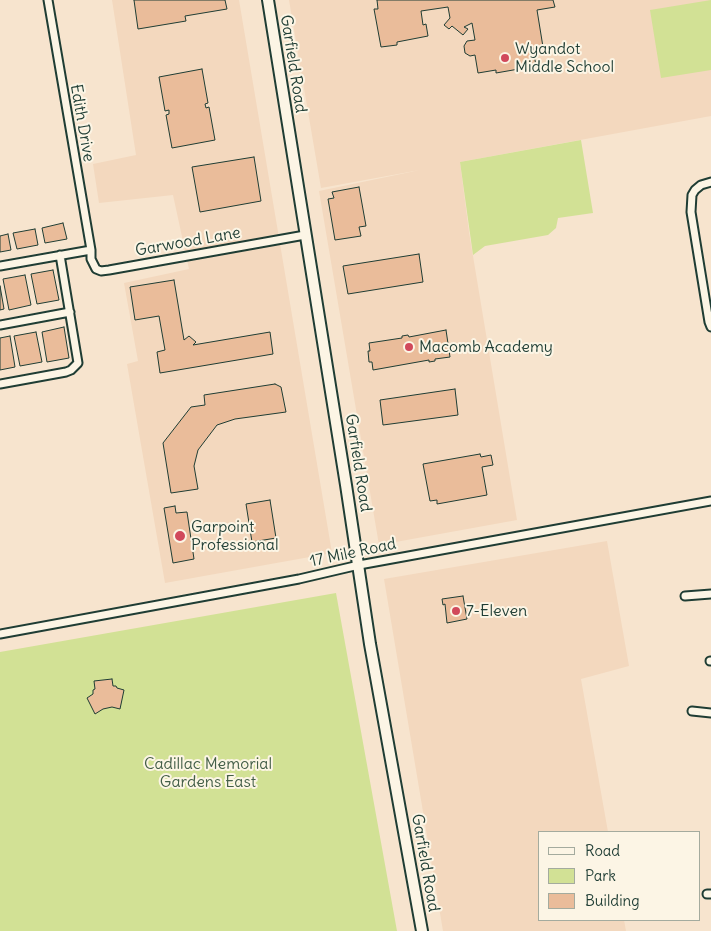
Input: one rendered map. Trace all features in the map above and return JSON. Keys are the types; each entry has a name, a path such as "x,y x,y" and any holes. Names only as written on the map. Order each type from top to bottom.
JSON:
{"main road":[{"name":"Garfield Road","path":"268,0 384,727 422,931"}],"street":[{"name":"Edith Drive","path":"48,0 90,250"},
{"path":"711,182 702,185 692,195 692,212 711,327"},
{"name":"Garwood Lane","path":"90,250 92,264 101,271 305,235"},
{"path":"0,266 90,250"},
{"path":"0,384 66,372 76,366 78,359 60,255"},
{"path":"0,325 70,312"},
{"name":"17 Mile Road","path":"0,634 292,580 358,565 711,501"},
{"path":"685,596 711,594"},
{"path":"692,711 711,713"}],"shaded area":[{"path":"112,0 239,0 332,553 165,583 127,364 138,361 124,283 189,269 173,195 99,203 93,164 136,155"},
{"path":"289,0 711,0 711,116 460,162 469,232 517,520 379,545 319,191 420,170 321,188"},
{"path":"607,541 629,666 581,679 608,831 538,831 538,921 624,921 626,931 443,931 384,579"}],"green space":[{"path":"711,0 711,70 661,78 650,10"},
{"path":"581,140 593,213 558,218 556,228 548,235 485,246 473,255 460,162"},
{"name":"Cadillac Memorial Gardens East","path":"336,593 397,931 0,931 0,652"}],"building":[{"path":"134,0 225,0 227,9 185,16 186,21 138,29"},
{"name":"Wyandot Middle School","path":"377,0 553,0 555,7 537,10 543,47 533,48 536,66 496,73 496,70 478,73 475,55 470,56 465,53 464,46 467,41 475,40 472,23 464,27 468,29 463,35 452,26 449,29 444,25 450,18 448,7 421,11 423,25 426,24 428,36 397,42 397,45 381,47 374,9 378,9"},
{"path":"202,69 208,103 205,104 206,108 209,107 215,140 172,148 166,115 169,114 169,110 165,111 159,77"},
{"path":"254,157 261,201 200,212 192,167"},
{"path":"359,187 366,226 359,227 361,236 335,240 328,199 334,198 332,192"},
{"path":"63,223 67,239 45,243 42,228"},
{"path":"35,229 38,245 17,249 13,233"},
{"path":"8,234 11,250 0,252 0,236"},
{"path":"419,254 423,282 348,294 343,266"},
{"path":"53,270 59,300 37,304 31,274"},
{"path":"25,275 31,305 9,310 3,279"},
{"path":"174,280 184,340 189,336 196,342 193,345 270,332 273,354 160,373 157,352 165,350 159,316 135,320 130,287"},
{"path":"0,286 4,309 0,310"},
{"path":"64,327 69,358 47,362 42,332"},
{"name":"Macomb Academy","path":"446,330 450,357 373,370 372,362 369,362 369,343"},
{"path":"36,332 42,362 20,366 14,336"},
{"path":"10,336 15,367 0,370 0,338"},
{"path":"275,384 281,387 286,412 235,419 217,425 198,450 194,466 198,489 171,493 163,443 191,407 205,405 204,395"},
{"path":"455,389 458,415 383,425 380,400"},
{"path":"480,454 481,457 491,455 493,465 482,467 487,495 437,504 437,500 430,501 423,464"},
{"path":"270,500 276,538 252,542 246,504"},
{"name":"Garpoint Professional","path":"175,506 176,513 187,512 194,559 173,563 164,508"},
{"name":"7-Eleven","path":"463,596 467,619 447,623 445,604 443,605 442,599"},
{"path":"112,679 113,686 124,690 120,709 112,707 103,709 95,714 87,698 93,694 95,689 94,681"}],"place":[{"name":"Wyandot Middle School","path":"505,58"},
{"name":"Macomb Academy","path":"409,347"},
{"name":"Garpoint Professional","path":"180,536"},
{"name":"7-Eleven","path":"456,611"}]}
